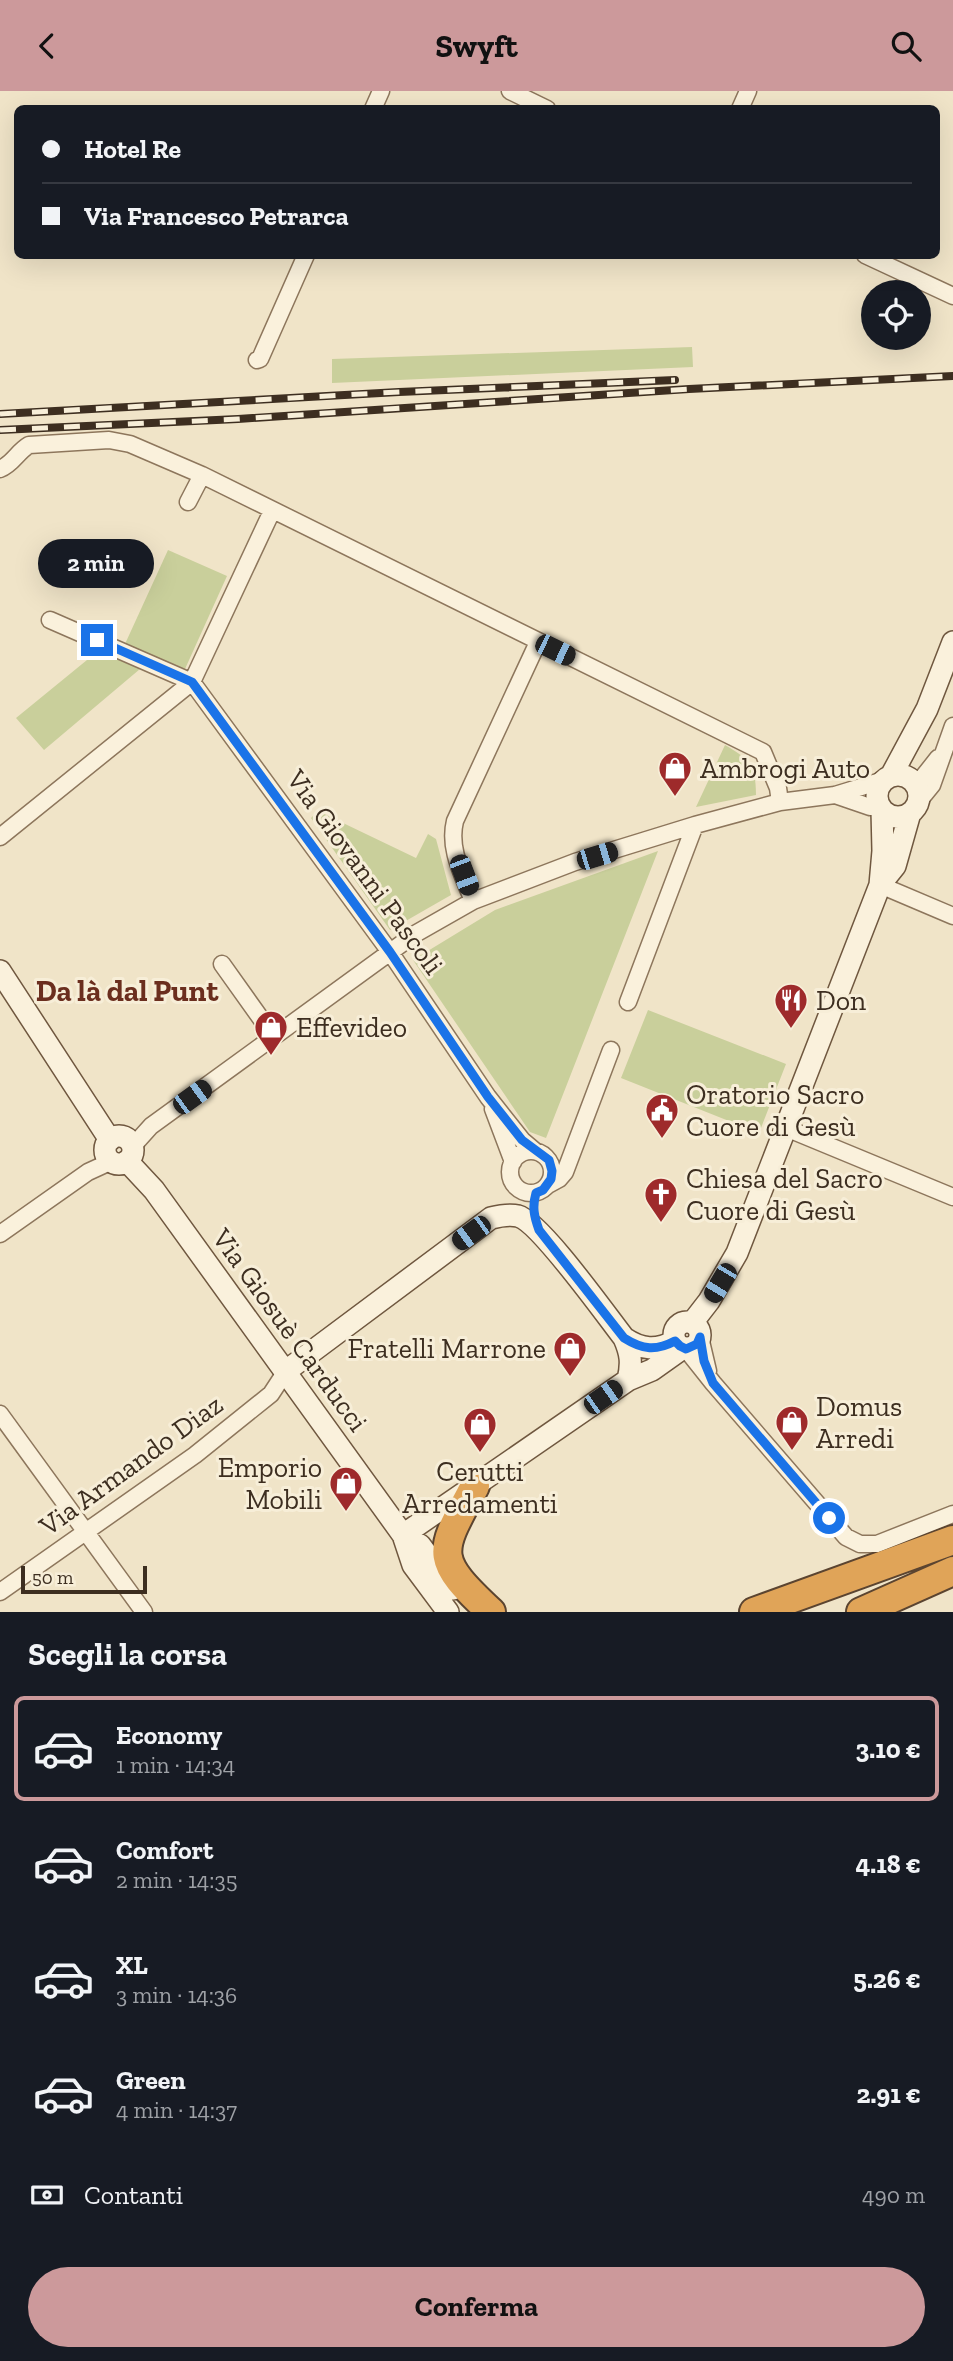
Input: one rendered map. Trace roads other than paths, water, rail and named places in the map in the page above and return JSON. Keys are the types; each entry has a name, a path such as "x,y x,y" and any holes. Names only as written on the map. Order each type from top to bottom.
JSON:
{"highway":[{"path":"474,1486 452,1526 446,1547 450,1568 469,1592 491,1612"},
{"path":"754,1612 953,1539"},
{"path":"861,1612 953,1571"}],"street":[{"path":"510,91 540,105"},
{"path":"257,360 260,359 304,259"},
{"path":"874,259 953,296"},
{"path":"0,469 9,465 21,450 29,445 109,440 130,444 202,475 763,752 778,788 780,802"},
{"path":"188,502 202,475"},
{"path":"0,837 192,682 272,510"},
{"path":"50,620 192,682"},
{"path":"473,901 454,850 451,835 454,821 538,642"},
{"path":"880,885 895,866 904,788 927,709 953,642"},
{"name":"Via Giovanni Pascoli","path":"192,682 390,952 488,1097 522,1140 542,1156"},
{"path":"0,1234 88,1172 124,1156 151,1126 437,920 473,901 575,862 695,825 780,802 932,785 953,726"},
{"path":"403,1535 628,1380 652,1370 689,1338 731,1265 880,885 883,851 878,787 904,788"},
{"path":"835,795 881,808 895,817 904,817 904,788"},
{"path":"628,1002 695,825"},
{"path":"880,885 953,916"},
{"path":"222,964 274,1037"},
{"path":"0,971 110,1140 120,1136 130,1141 124,1156"},
{"path":"577,1139 542,1156 521,1154 513,1162 510,1175 517,1188 523,1191 542,1189 565,1172 611,1050"},
{"name":"Via Giovanni Pascoli","path":"488,1097 513,1162"},
{"path":"786,1128 953,1197"},
{"name":"Via Giosuè Carducci","path":"124,1156 154,1190 403,1535 413,1565 445,1611"},
{"path":"542,1156 552,1171 533,1215 539,1230 624,1338 631,1361 628,1380"},
{"path":"286,1371 491,1218 506,1206 517,1188"},
{"path":"491,1218 519,1216 539,1230"},
{"path":"624,1338 637,1346 650,1349 662,1348 689,1338"},
{"path":"689,1338 713,1383 846,1537 860,1544 877,1544 953,1514"},
{"name":"Via Armando Diaz","path":"0,1592 206,1446 271,1394 286,1371"},
{"path":"0,1415 144,1612"},
{"name":"Via Giosuè Carducci","path":"403,1535 420,1545 472,1612"}],"railway":[{"path":"0,430 238,419 689,389 953,376"},
{"path":"0,414 675,380"}],"place":[{"name":"Ambrogi Auto","path":"675,798"},
{"name":"Don","path":"791,1030"},
{"name":"Effevideo","path":"271,1057"},
{"name":"Oratorio Sacro Cuore di Gesù","path":"662,1140"},
{"name":"Chiesa del Sacro Cuore di Gesù","path":"661,1224"},
{"name":"Fratelli Marrone","path":"570,1378"},
{"name":"Domus Arredi","path":"792,1452"},
{"name":"Cerutti Arredamenti","path":"480,1454"},
{"name":"Emporio Mobili","path":"346,1513"}],"district":[{"name":"Da là dal Punt","path":"127,991"}]}
